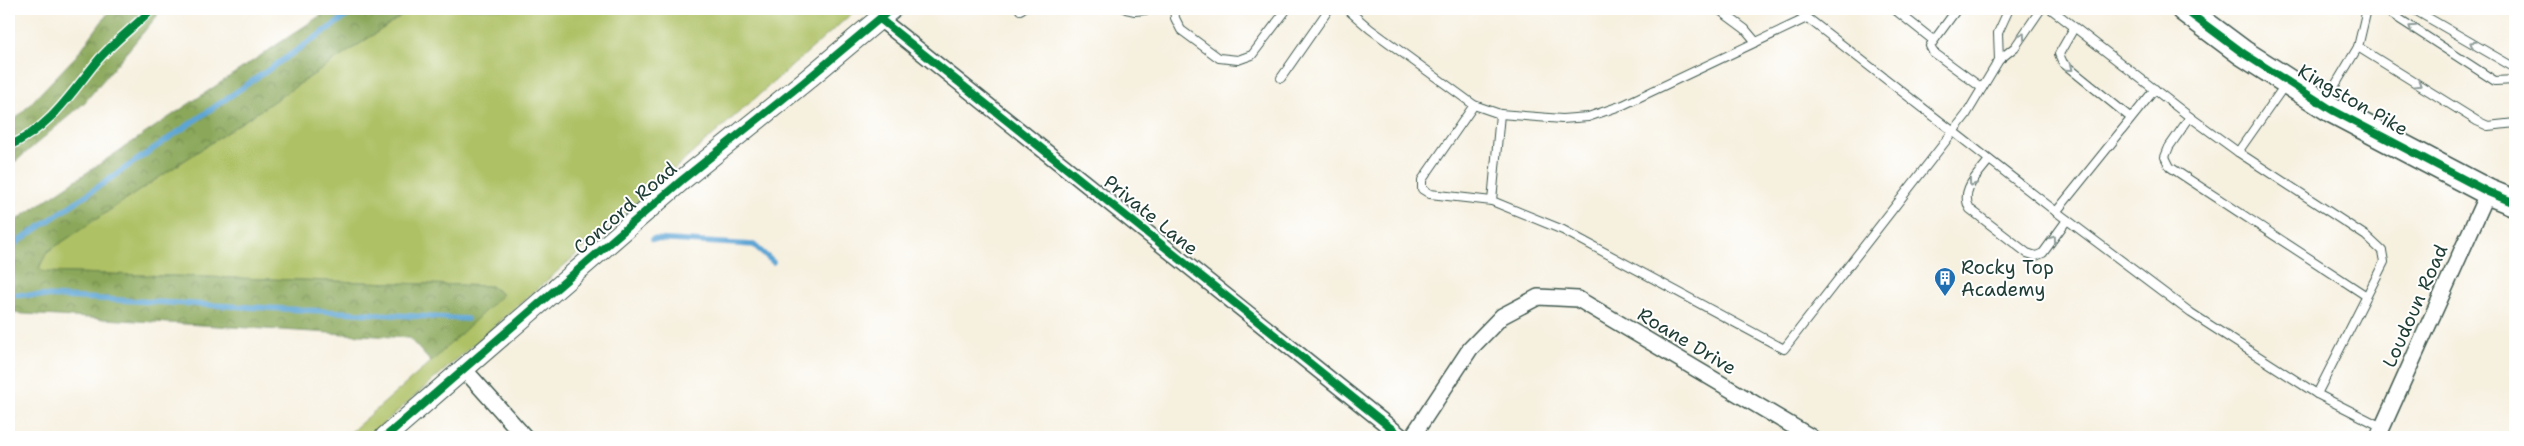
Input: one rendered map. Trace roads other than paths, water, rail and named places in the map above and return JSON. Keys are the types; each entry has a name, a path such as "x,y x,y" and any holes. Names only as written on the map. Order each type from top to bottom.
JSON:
{"main road":[{"name":"Kingston Pike","path":"2184,9 2243,53 2323,104 2488,192 2514,200"}],"street":[{"name":"Concord Road","path":"385,437 682,180 886,14"},
{"name":"Private Lane","path":"886,14 1402,437"},
{"name":"Loudoun Road","path":"2380,432 2488,192"},
{"name":"Roane Drive","path":"1412,437 1470,349 1502,316 1538,297 1578,299 1811,437"},
{"path":"463,368 525,437"}],"lane":[{"path":"1126,9 1135,12 1155,9"},
{"path":"1174,9 1175,18 1181,30 1219,58 1238,60 1252,55 1287,9"},
{"path":"1281,78 1329,9"},
{"path":"1347,9 1370,29 1474,105 1500,114 1562,119 1588,117 1623,105 1807,18"},
{"path":"1718,9 1745,29 1756,42"},
{"path":"1894,9 1933,40"},
{"path":"1956,9 1930,46 1933,52 1982,88"},
{"path":"1999,60 1998,33 2010,9"},
{"path":"1474,105 1422,180 1422,189 1430,194 1492,201 1563,230 1784,350 1966,115 1999,60 2015,47 2041,9"},
{"path":"2051,9 2190,117 2238,152 2366,236 2382,251 2384,262 2317,394"},
{"path":"2323,104 2358,47 2367,9 2375,9"},
{"path":"2384,9 2496,81 2515,80"},
{"path":"2413,9 2515,68"},
{"path":"1799,10 2056,212 2192,313 2317,394 2380,432"},
{"path":"2074,28 2059,54 2063,63 2131,118"},
{"path":"2358,47 2477,121 2488,126 2515,123"},
{"path":"2238,152 2287,81"},
{"path":"2056,212 2155,88"},
{"path":"1492,201 1500,114"},
{"path":"2190,117 2169,147 2165,157 2170,167 2366,295"},
{"path":"1989,160 1965,193 1965,200 1970,209 2027,253 2036,256 2043,253 2067,220"}],"waterway":[{"path":"9,248 357,9"},
{"path":"653,239 754,245 773,262"},
{"path":"9,294 467,319"}],"place":[{"name":"Rocky Top Academy","path":"1945,297"}]}
